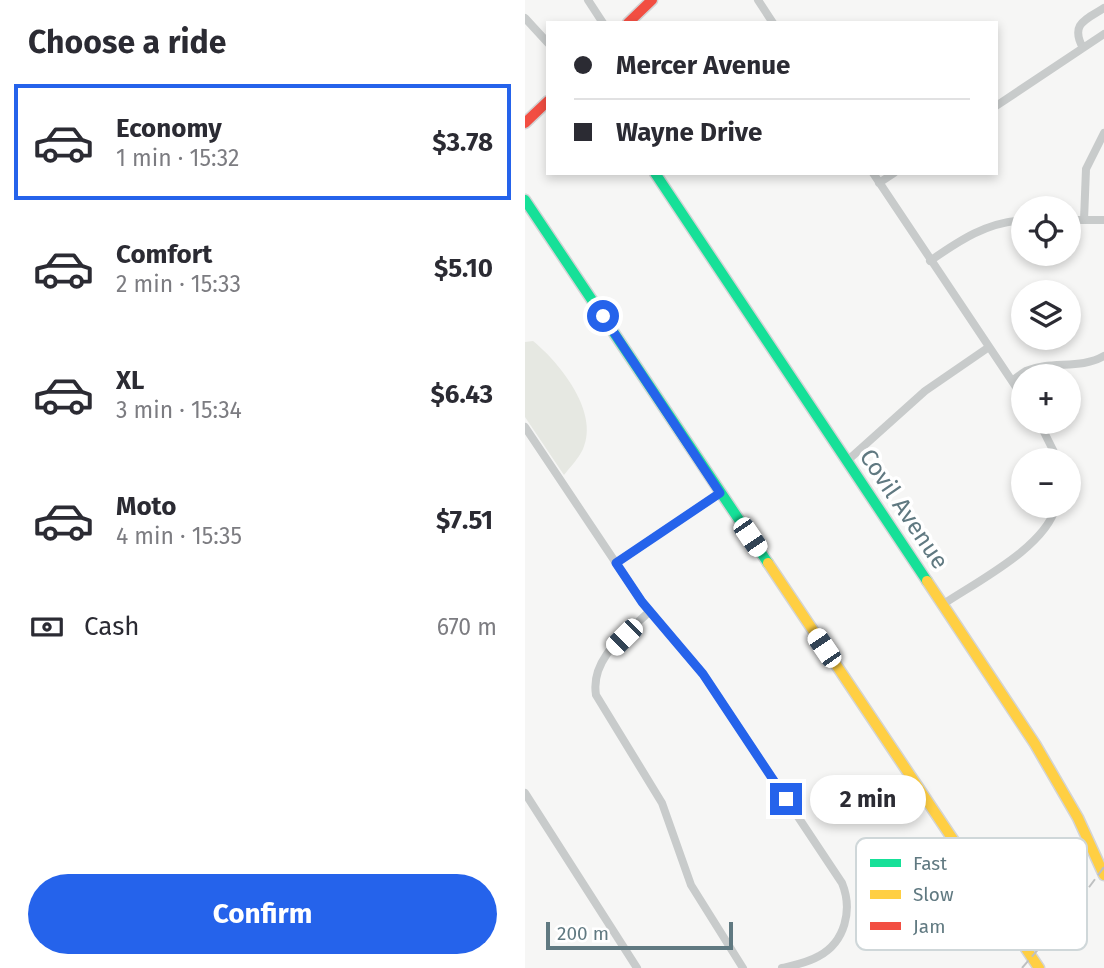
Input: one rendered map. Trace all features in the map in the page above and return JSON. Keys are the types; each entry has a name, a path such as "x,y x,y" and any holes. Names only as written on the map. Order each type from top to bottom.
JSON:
{"street":[{"path":"588,0 602,21"},
{"path":"630,21 652,0"},
{"path":"758,0 772,21"},
{"path":"1083,48 1076,36 1077,30 1087,19 1104,8"},
{"path":"525,18 546,41"},
{"path":"998,105 1104,34"},
{"path":"525,123 546,103"},
{"path":"1104,133 1086,169 1084,220 1104,220"},
{"name":"Covil Avenue","path":"656,175 1055,775 1080,821 1104,875"},
{"path":"874,175 1011,380"},
{"path":"879,183 891,175"},
{"path":"525,200 952,838"},
{"path":"930,261 954,244 990,225 1011,222"},
{"path":"847,461 925,391 989,347"},
{"path":"1081,364 1104,356"},
{"path":"525,427 650,611 703,674 844,888 846,919 842,932 832,946 807,962 782,968"},
{"path":"616,563 720,493"},
{"path":"942,605 1021,552 1036,539 1050,518"},
{"path":"650,611 600,663 595,680 596,695 662,803 691,885 743,968"},
{"path":"525,793 637,968"},
{"path":"1027,950 1039,968"}],"shaded area":[{"path":"533,341 565,375 582,404 586,419 587,435 583,449 564,475 525,417 525,342"}],"railway":[{"path":"1087,890 1104,867"},
{"path":"1022,968 1038,950"}],"traffic: fast":[{"path":"656,175 927,581"},
{"path":"525,200 768,563"}],"traffic: slow":[{"path":"768,563 952,838"},
{"path":"927,581 1035,744 1078,818 1104,875"},
{"path":"1027,950 1039,968"}],"traffic: jam":[{"path":"630,21 652,0"},
{"path":"525,123 546,103"}],"route":[{"path":"603,316 720,493 616,563 642,602 703,674 786,799"}]}
